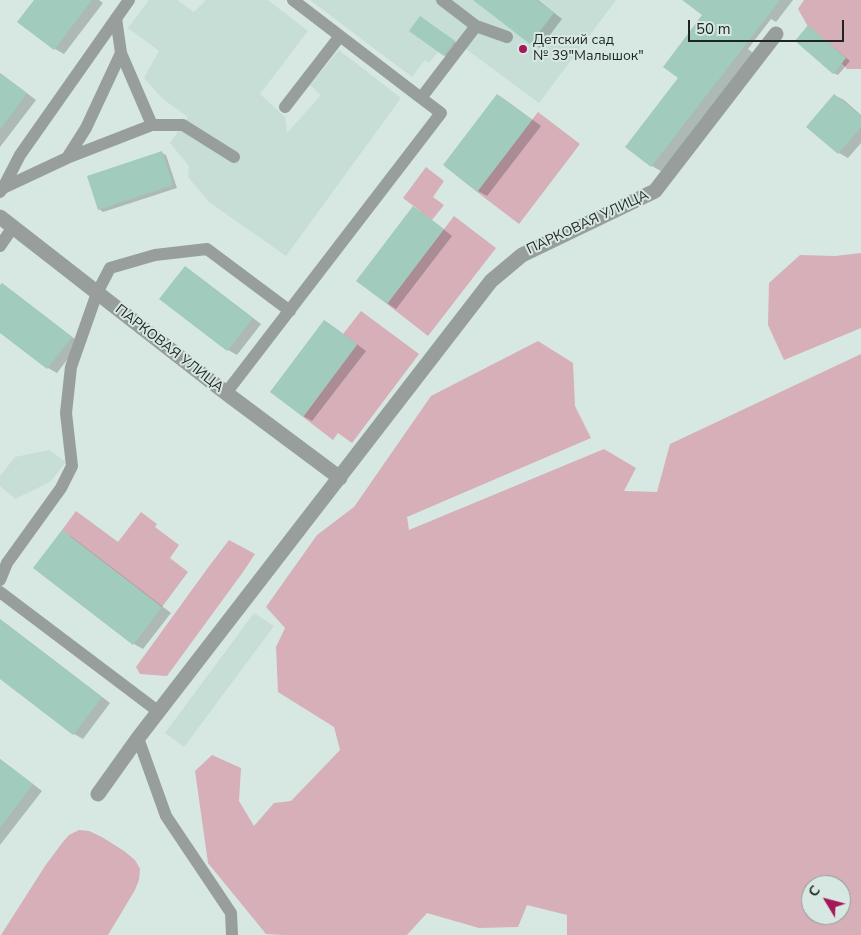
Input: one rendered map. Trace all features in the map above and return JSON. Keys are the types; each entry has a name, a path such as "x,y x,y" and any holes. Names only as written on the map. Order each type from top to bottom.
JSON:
{"street":[{"name":"ПАРКОВАЯ УЛИЦА","path":"98,794 138,738 491,282 522,255 656,191 776,34"},
{"name":"ПАРКОВАЯ УЛИЦА","path":"0,217 226,393 340,478"}],"lane":[{"path":"2,190 20,154 129,0"},
{"path":"226,393 441,113 293,0"},
{"path":"442,0 476,26 507,37"},
{"path":"116,18 121,53 152,125"},
{"path":"421,98 476,26"},
{"path":"285,107 340,36"},
{"path":"67,158 86,128 121,53"},
{"path":"2,190 67,158 152,125 183,125 234,157"},
{"path":"0,246 13,227"},
{"path":"0,580 7,562 62,488 72,466 66,413 71,367 97,293 110,268 155,255 207,249 290,311"},
{"path":"0,592 159,712"},
{"path":"138,738 166,816 231,913 232,935"}],"shaded area":[{"path":"149,0 177,0 194,12 206,0 268,0 308,31 260,94 285,117 287,133 321,95 310,85 339,50 401,98 286,256 209,202 188,177 189,166 170,143 188,117 163,99 144,78 159,51 128,28"},
{"name":"Детский сад № 39\"Малышок\"","path":"310,0 616,0 539,103 455,41 444,56 438,52 429,63 425,60 412,77"},
{"path":"804,0 861,0 861,69 847,69 810,30 798,9"},
{"path":"538,112 580,144 519,224 477,192"},
{"path":"426,167 444,181 433,197 444,205 432,220 403,198"},
{"path":"454,216 496,248 428,336 387,304"},
{"path":"861,253 861,328 784,360 768,325 769,283 800,255 835,256"},
{"path":"361,311 419,354 352,443 338,433 333,440 303,417 357,345 343,334"},
{"path":"538,341 573,363 575,406 591,438 407,517 409,530 604,449 636,468 624,491 657,492 670,444 861,354 861,935 567,935 567,915 527,905 518,927 479,928 427,913 407,935 266,934 208,863 195,771 212,755 241,768 239,801 254,826 274,803 291,801 340,750 334,727 278,692 276,647 285,628 266,607 317,535 354,507 431,396"},
{"path":"49,450 66,462 50,482 15,499 0,486 0,476 15,457"},
{"path":"76,511 118,542 141,512 157,524 155,527 179,545 170,558 188,572 162,607 62,530"},
{"path":"229,540 255,554 167,676 140,674 136,667"},
{"path":"254,613 274,626 184,747 165,733"},
{"path":"79,830 89,831 102,837 124,851 135,860 140,869 139,880 135,890 108,935 1,935 62,843 69,835"}],"building":[{"path":"34,0 92,0 54,50 17,22"},
{"path":"473,0 537,0 554,13 530,44"},
{"path":"682,0 780,0 651,167 625,147 678,78 663,67 702,15"},
{"path":"420,16 455,41 444,56 409,31"},
{"path":"808,25 846,58 833,74 795,41"},
{"path":"0,73 27,93 0,130"},
{"path":"497,94 532,120 477,192 443,165"},
{"path":"834,94 861,116 861,127 838,154 806,127"},
{"path":"162,151 173,185 98,210 87,176"},
{"path":"413,206 444,229 387,304 356,281"},
{"path":"185,266 253,318 227,351 159,299"},
{"path":"2,283 72,337 47,369 0,333 0,285"},
{"path":"324,320 357,344 303,417 270,392"},
{"path":"62,530 162,607 133,645 33,568"},
{"path":"0,619 102,697 73,735 0,679"},
{"path":"0,759 33,784 0,828"}],"place":[{"name":"Детский сад № 39\"Малышок\"","path":"523,49"}]}
